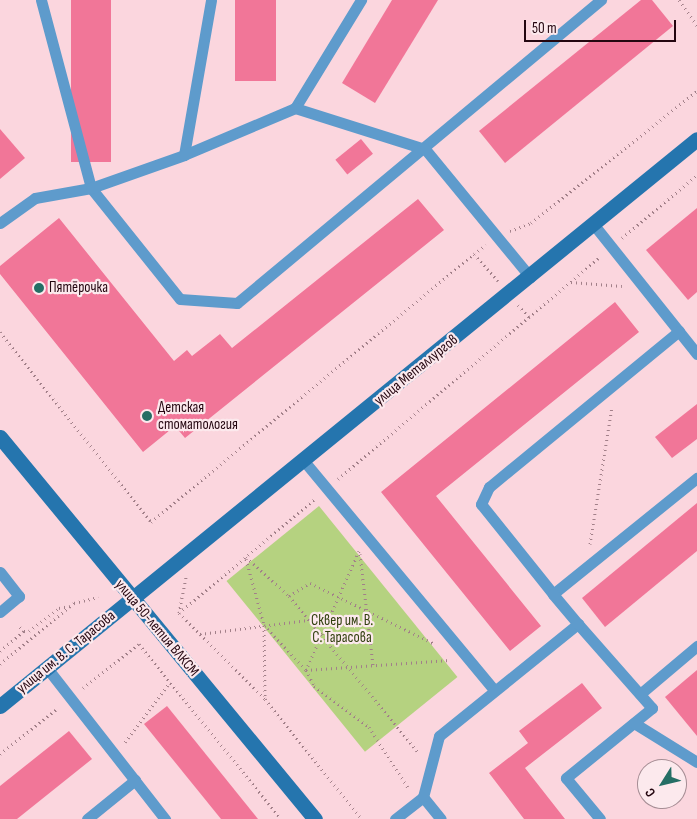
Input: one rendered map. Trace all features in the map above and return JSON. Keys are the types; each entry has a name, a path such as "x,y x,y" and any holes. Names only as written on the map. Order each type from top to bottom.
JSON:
{"street":[{"name":"улица Металлургов","path":"132,598 304,461 697,139"},
{"name":"улица 50-летия ВЛКСМ","path":"0,437 315,819"},
{"name":"улица им. В. С. Тарасова","path":"0,706 132,598"}],"lane":[{"path":"41,0 91,188 180,299 237,303 425,149 601,0"},
{"path":"184,155 211,0"},
{"path":"0,223 34,198 91,188 184,155 295,108 360,0"},
{"path":"295,108 425,149 530,277"},
{"path":"594,225 697,354"},
{"path":"600,819 566,778 652,708 578,624 481,504 489,487 680,331"},
{"path":"304,461 465,658 494,690"},
{"path":"553,594 697,478"},
{"path":"0,572 19,596 0,612"},
{"path":"395,819 420,799 439,736 578,624"},
{"path":"640,694 697,646"},
{"path":"47,668 165,819"},
{"path":"634,723 697,762"},
{"path":"87,819 135,780"},
{"path":"420,799 441,819"}],"path":[{"path":"679,0 697,26"},
{"path":"496,236 531,223 697,91"},
{"path":"179,613 697,175"},
{"path":"0,332 151,522 474,254 509,294"},
{"path":"571,282 645,288"},
{"path":"586,567 615,384"},
{"path":"306,670 366,536"},
{"path":"360,549 373,665"},
{"path":"246,557 289,596 431,767"},
{"path":"246,557 264,625 265,699"},
{"path":"179,613 188,571"},
{"path":"289,596 310,584 438,646"},
{"path":"0,651 24,631 29,631 59,608 98,597"},
{"path":"0,664 71,606"},
{"path":"179,613 265,699 362,819"},
{"path":"200,634 308,620"},
{"path":"18,625 24,631"},
{"path":"264,625 306,670 314,686 369,727 420,799"},
{"path":"139,644 281,819"},
{"path":"306,670 465,658"},
{"path":"115,755 170,682"}],"green space":[{"name":"Сквер им. В. С. Тарасова","path":"319,506 457,677 365,752 227,581"}],"building":[{"path":"71,0 111,0 111,162 71,162"},
{"path":"235,0 276,0 276,81 235,81"},
{"path":"392,0 438,0 375,103 342,83"},
{"path":"641,0 652,0 673,26 505,163 479,131"},
{"path":"0,129 25,158 0,179"},
{"path":"361,139 373,154 347,175 335,160"},
{"path":"418,199 444,230 185,438 175,426 143,452 0,274 0,266 59,218 174,361 187,350 192,356 220,334 232,348"},
{"path":"697,208 697,292 688,300 646,250"},
{"path":"615,302 639,332 436,496 541,626 510,651 381,492"},
{"path":"697,404 697,439 672,458 655,437"},
{"path":"697,503 697,551 605,627 582,598"},
{"path":"697,670 697,736 665,697"},
{"path":"582,683 602,708 525,768 565,819 524,819 489,773 528,743 519,731"},
{"path":"167,706 258,819 221,819 144,724"},
{"path":"69,731 92,759 17,819 0,819 0,786"}],"place":[{"name":"Пятёрочка","path":"39,288"},
{"name":"Детская стоматология","path":"147,416"}]}
